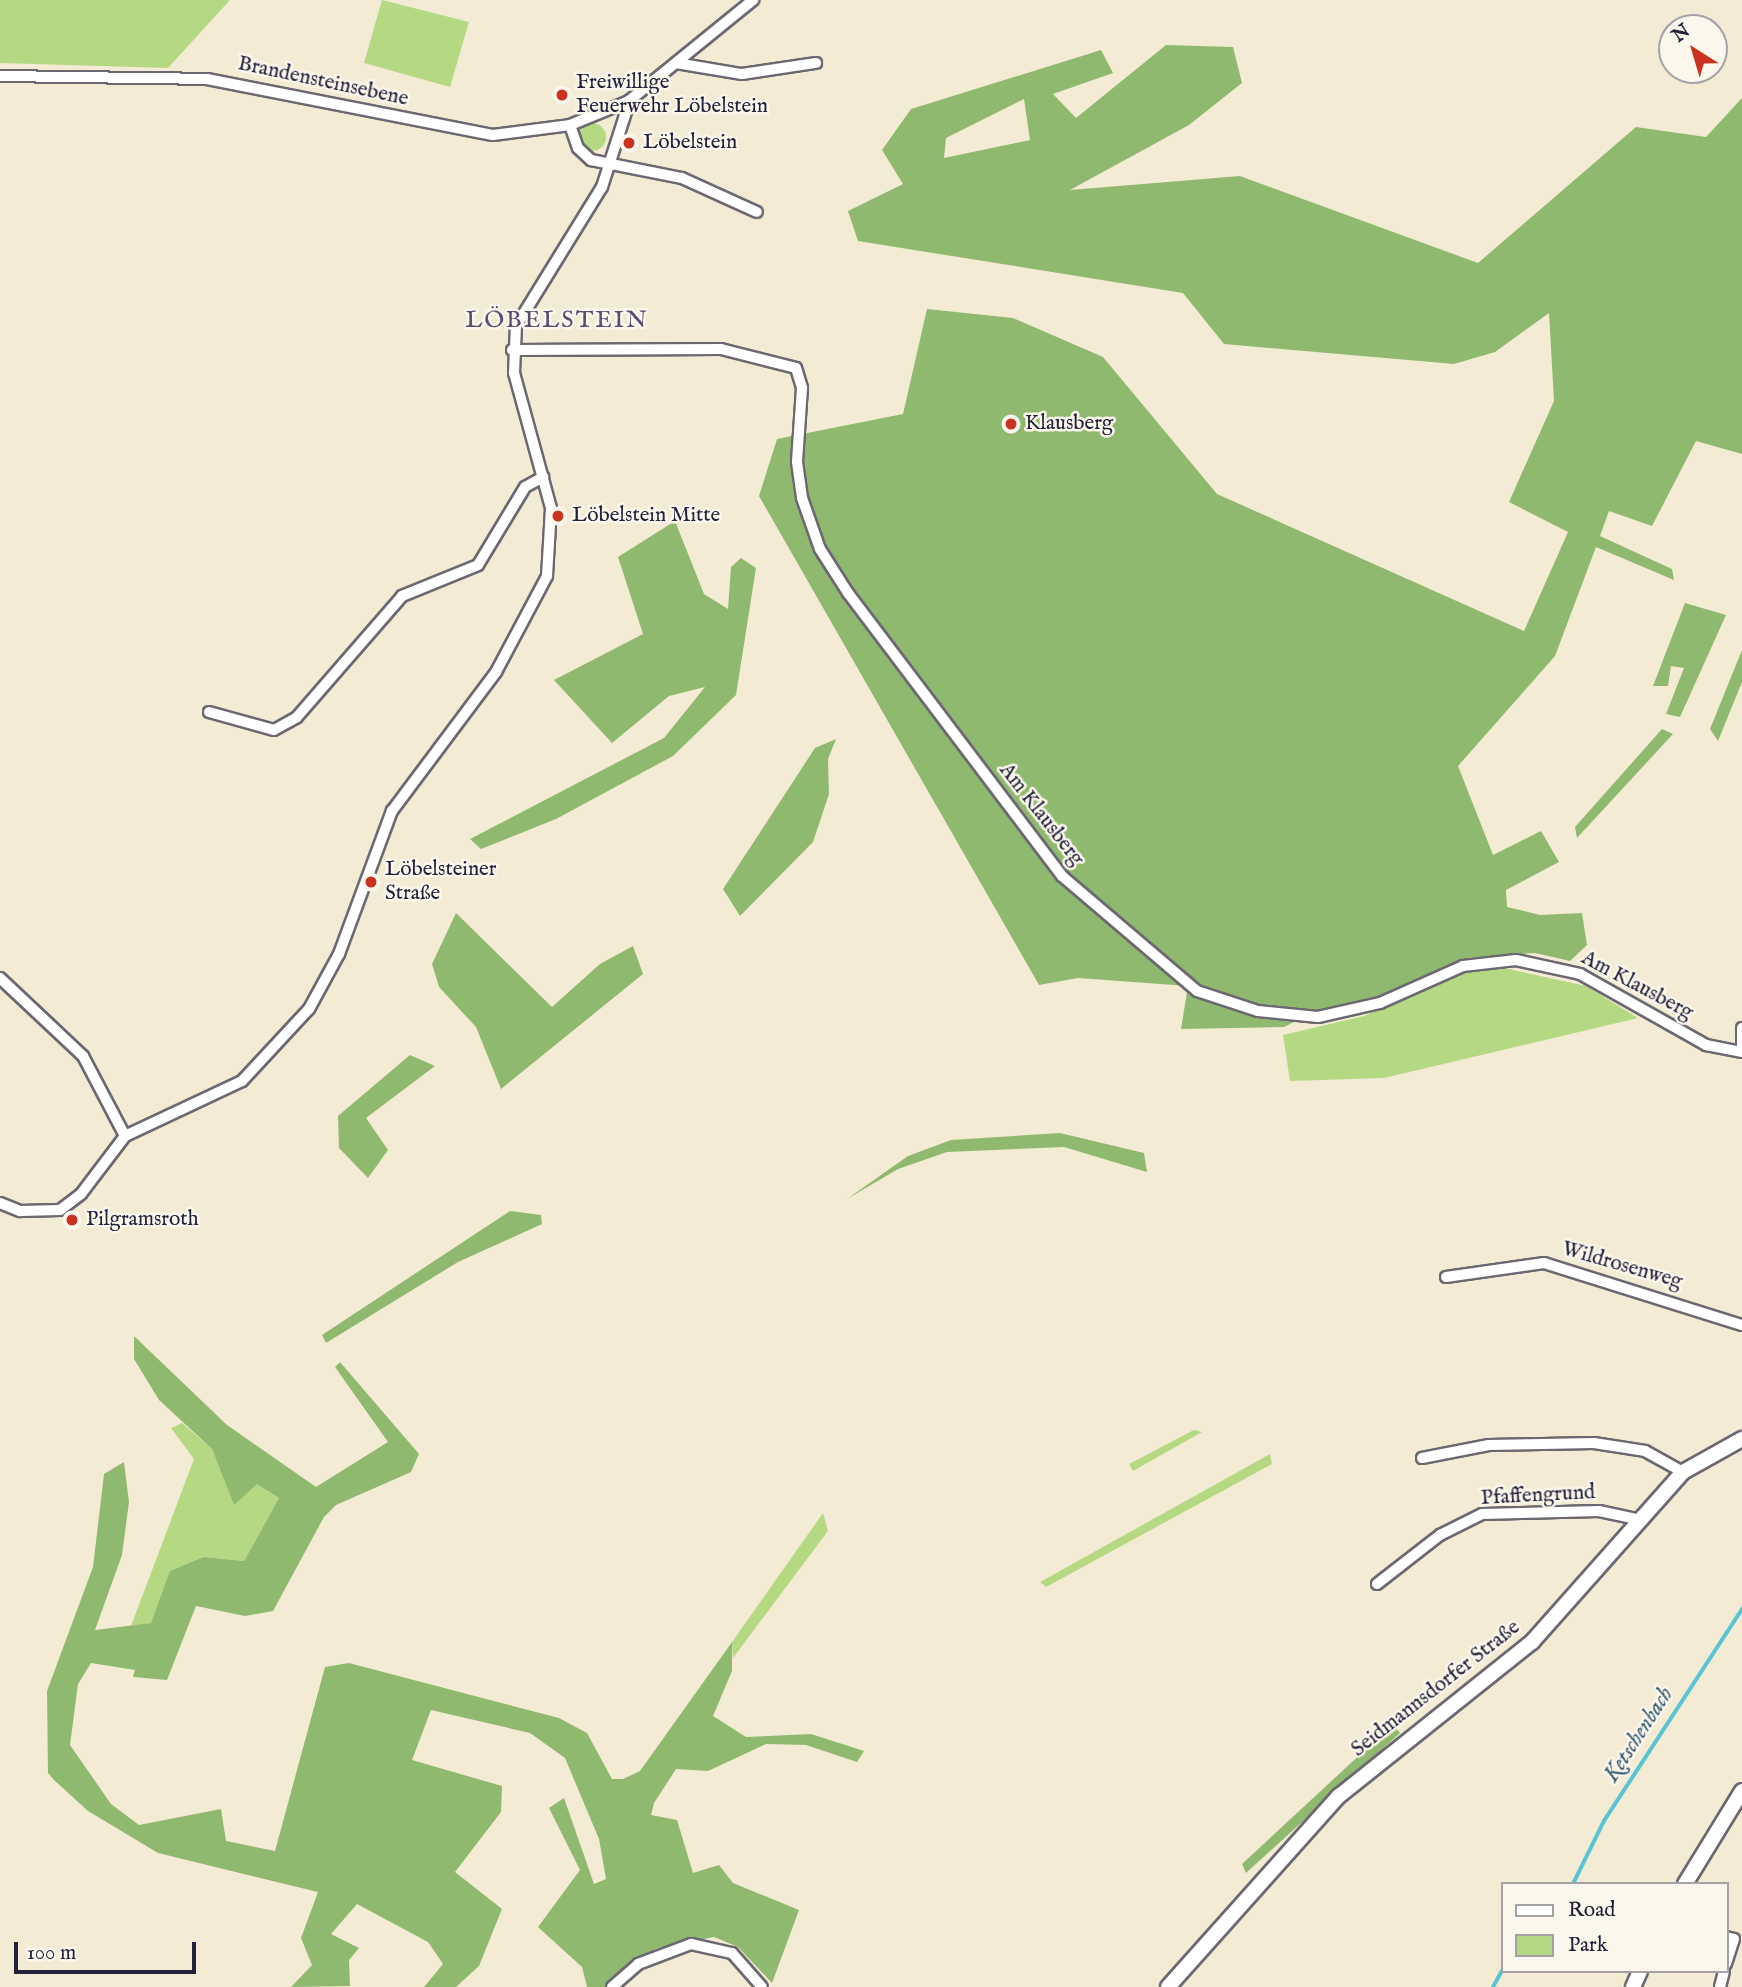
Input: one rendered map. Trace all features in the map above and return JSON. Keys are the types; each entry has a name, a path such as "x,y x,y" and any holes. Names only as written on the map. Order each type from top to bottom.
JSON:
{"street":[{"path":"0,1203 36,1213 60,1210 81,1194 125,1136 242,1081 309,1009 339,954 392,811 496,672 540,595 552,524 512,350 524,309 588,212 630,100 753,0"},
{"path":"676,63 700,72 754,74 816,63"},
{"name":"Brandensteinsebene","path":"0,76 207,79 493,135 570,125 630,100"},
{"path":"570,125 581,152 608,162 682,178 757,212"},
{"name":"Am Klausberg","path":"512,350 721,349 796,368 802,388 797,462 802,498 820,549 848,593 1062,876 1198,991 1258,1012 1318,1017 1380,1003 1463,966 1516,960 1580,974 1706,1045 1742,1050"},
{"path":"209,712 274,730 291,722 326,691 402,596 478,565 525,487 543,477"},
{"path":"0,978 83,1056 125,1136"},
{"path":"1742,1028 1742,1050"},
{"name":"Wildrosenweg","path":"1446,1277 1544,1264 1742,1325"},
{"name":"Seidmannsdorfer Straße","path":"1168,1987 1339,1796 1532,1642 1637,1519 1683,1472 1742,1439"},
{"path":"1422,1458 1489,1445 1594,1443 1645,1451 1683,1472"},
{"name":"Pfaffengrund","path":"1377,1584 1440,1535 1482,1514 1599,1511 1637,1519"},
{"path":"1686,1882 1742,1791"},
{"path":"1728,1958 1734,1939"},
{"path":"612,1987 638,1964 691,1944 732,1953 762,1987"}],"green space":[{"path":"0,0 230,0 168,68 0,63"},
{"path":"382,0 469,22 450,87 364,63"},
{"path":"1166,45 1233,47 1242,83 1189,125 1070,190 1240,176 1478,263 1636,127 1706,137 1742,98 1742,454 1696,441 1652,526 1609,511 1600,536 1672,569 1674,580 1596,547 1555,656 1458,766 1493,855 1541,831 1559,862 1506,890 1507,907 1540,915 1582,913 1587,945 1570,961 1535,953 1467,958 1371,1000 1320,1009 1284,1027 1181,1029 1188,986 1078,978 1039,985 759,496 777,439 903,414 927,309 1013,318 1103,357 1217,494 1524,631 1568,532 1509,502 1554,401 1549,313 1495,352 1454,364 1224,344 1183,293 858,241 848,211 903,184 882,150 911,109 1101,50 1113,73 1053,94 1076,118","holes":["1024,99 1030,140 944,158 946,138"]},
{"path":"592,123 602,127 606,137 602,147 592,151 582,147 578,137 582,127"},
{"path":"675,521 704,594 728,609 731,567 741,558 756,568 736,695 673,756 556,819 481,849 470,839 664,738 705,687 669,696 612,743 554,680 643,634 618,557"},
{"path":"1685,603 1726,615 1680,717 1666,714 1684,668 1671,666 1668,686 1653,686"},
{"path":"1742,650 1742,682 1718,741 1710,729"},
{"path":"1662,729 1673,734 1577,838 1575,827"},
{"path":"836,739 828,759 829,794 813,842 740,916 723,889 815,748"},
{"path":"456,913 552,1007 600,964 633,946 643,974 501,1089 476,1027 439,987 432,964"},
{"path":"1504,968 1586,986 1638,1018 1384,1078 1290,1081 1283,1035 1364,1016 1466,971"},
{"path":"410,1055 435,1066 366,1118 388,1150 368,1178 339,1148 338,1116"},
{"path":"1060,1133 1144,1153 1147,1172 1064,1147 947,1152 898,1169 847,1199 908,1156 951,1140"},
{"path":"510,1211 541,1215 542,1224 458,1262 326,1343 322,1335"},
{"path":"134,1336 227,1425 316,1487 388,1442 335,1367 340,1362 419,1454 411,1472 336,1505 324,1517 273,1611 245,1616 196,1606 167,1680 133,1677 135,1670 91,1663 78,1684 70,1745 111,1804 139,1825 221,1809 226,1841 275,1851 325,1667 349,1663 559,1718 587,1733 612,1779 623,1779 640,1771 732,1642 732,1671 713,1716 746,1737 811,1734 864,1751 857,1762 806,1745 766,1744 708,1771 676,1769 654,1803 651,1815 677,1820 693,1873 719,1865 733,1883 799,1910 772,1983 738,1947 714,1937 655,1949 607,1987 587,1987 582,1967 538,1927 580,1870 549,1808 564,1798 594,1884 606,1879 599,1839 565,1758 530,1733 431,1710 412,1760 502,1786 501,1812 455,1872 502,1909 479,1966 456,1987 424,1987 443,1964 428,1942 357,1904 331,1934 359,1948 349,1960 350,1986 291,1987 312,1965 301,1938 318,1892 158,1853 88,1811 54,1780 48,1773 47,1691 93,1567 104,1474 124,1462 129,1502 122,1555 95,1630 151,1623 170,1571 204,1557 244,1561 279,1498 257,1484 234,1505 212,1449 159,1400 134,1359"},
{"path":"182,1423 212,1449 234,1504 257,1484 279,1498 244,1561 204,1557 151,1623 131,1626 194,1459 171,1428"},
{"path":"1194,1430 1202,1432 1133,1471 1129,1464"},
{"path":"1270,1454 1272,1464 1046,1587 1040,1582"},
{"path":"823,1513 828,1531 733,1658 732,1642"},
{"path":"1393,1724 1400,1733 1246,1873 1242,1864"}],"waterway":[{"name":"Ketschenbach","path":"1574,1882 1604,1821 1742,1609"},
{"name":"Ketschenbach","path":"1493,1987 1501,1973"}],"place":[{"name":"Freiwillige Feuerwehr Löbelstein","path":"562,95"},
{"name":"Löbelstein","path":"629,143"},
{"name":"Klausberg","path":"1011,424"},
{"name":"Löbelstein Mitte","path":"558,516"},
{"name":"Löbelsteiner Straße","path":"371,882"},
{"name":"Pilgramsroth","path":"72,1220"}],"district":[{"name":"LÖBELSTEIN","path":"557,321"}]}
